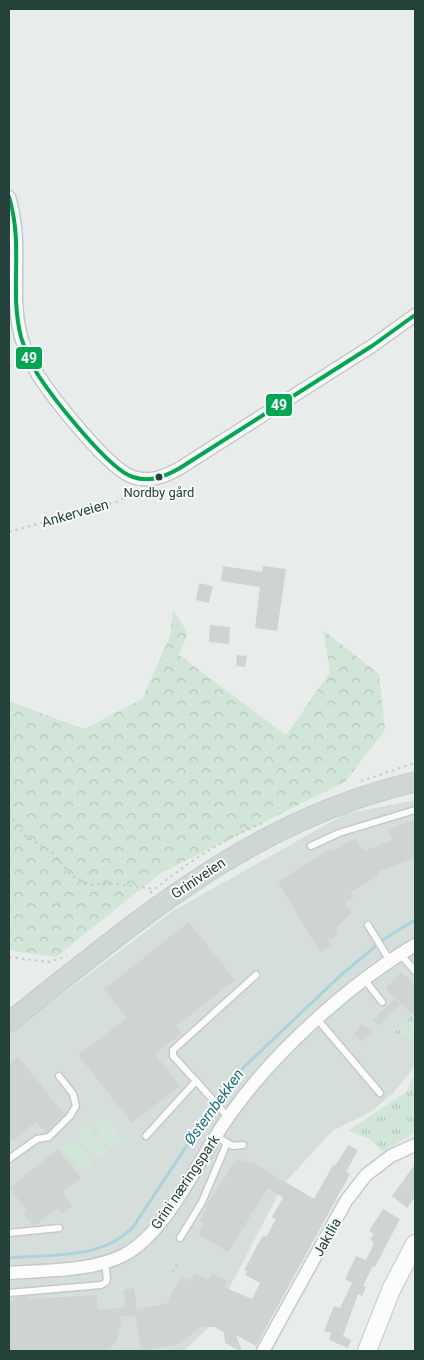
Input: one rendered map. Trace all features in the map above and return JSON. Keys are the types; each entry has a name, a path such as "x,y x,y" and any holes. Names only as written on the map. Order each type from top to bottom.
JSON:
{"main road":[{"name":"Griniveien","path":"9,1022 156,907 231,856 304,820 346,803 415,782"},
{"path":"367,1351 391,1290 415,1244"}],"street":[{"path":"9,197 18,241 18,317 21,337 30,360 39,376 106,459 127,475 146,479 161,477 180,468 372,346 415,315"},
{"name":"Grini næringspark","path":"9,1273 73,1268 105,1263 137,1247 158,1224 222,1140 224,1113 278,1057 364,979 415,945"},
{"name":"Jaktlia","path":"264,1351 346,1202 366,1175 391,1156 415,1145"}],"lane":[{"path":"311,846 339,833 415,810"},
{"path":"368,925 380,947 415,971"},
{"path":"224,1113 173,1056 173,1050 256,976"},
{"path":"364,979 382,1002"},
{"path":"318,1020 380,1093"},
{"path":"9,1159 37,1139 49,1137 70,1116 76,1106 73,1094 59,1076"},
{"path":"146,1136 196,1081"},
{"path":"180,1238 202,1202 222,1140 233,1146 243,1145"},
{"path":"9,1233 59,1228"},
{"path":"9,1293 101,1285 106,1282 107,1278 105,1263"}],"path":[{"name":"Ankerveien","path":"9,532 116,502 136,492 146,479"},
{"path":"9,814 24,835 52,853 71,875 90,885 111,883 154,889"},
{"path":"9,957 48,962"},
{"path":"172,1272 179,1261"}],"shaded area":[{"path":"415,800 415,1066 394,1092 372,1111 332,1131 283,1185 209,1327 184,1351 9,1351 9,1034 173,911 345,814"}],"green space":[{"path":"173,610 188,633 179,655 286,735 330,672 323,630 379,674 385,730 345,782 161,873 56,957 9,950 9,701 84,729 142,699 170,636"},
{"path":"415,1011 415,1040 392,1035"},
{"path":"415,1072 415,1133 383,1152 370,1139 348,1131 407,1091"},
{"path":"104,1114 122,1139 110,1148 92,1124"},
{"path":"89,1126 108,1151 96,1160 77,1136"},
{"path":"75,1138 93,1163 81,1172 62,1148"}],"building":[{"path":"223,566 262,572 263,566 286,569 277,631 255,628 260,587 221,581"},
{"path":"199,583 213,586 209,603 196,600"},
{"path":"210,625 230,627 229,644 209,642"},
{"path":"237,655 247,656 245,667 236,666"},
{"path":"415,819 415,858 377,872 379,875 351,892 354,897 345,902 352,913 336,928 339,934 328,940 331,945 320,952 278,882 330,849 332,852 356,838 364,851 392,840 388,830"},
{"path":"189,922 235,980 176,1026 182,1033 155,1054 180,1086 132,1123 78,1055 127,1018 104,989"},
{"path":"401,972 415,985 415,1016 385,989"},
{"path":"394,999 400,1004 379,1026 373,1020"},
{"path":"362,1024 372,1032 363,1042 354,1034"},
{"path":"18,1056 64,1114 47,1132 36,1122 9,1143 9,1064"},
{"path":"348,1145 358,1150 346,1172 350,1174 256,1346 236,1335 242,1351 240,1351 225,1343 224,1332 214,1327 201,1327 179,1344 141,1351 135,1315 120,1317 121,1328 117,1328 118,1340 108,1351 9,1351 9,1301 15,1300 15,1297 29,1296 29,1299 97,1295 98,1310 126,1307 123,1290 134,1288 137,1309 166,1304 182,1276 190,1281 195,1273 208,1280 212,1273 227,1281 224,1287 252,1299 260,1283 245,1275 247,1272 244,1270 263,1235 266,1237 276,1219 272,1217 283,1198 268,1188 228,1252 198,1234 204,1224 200,1221 207,1209 205,1208 233,1163 241,1158 243,1162 247,1160 249,1163 252,1162 314,1199 333,1165 335,1166"},
{"path":"58,1149 81,1178 62,1192 73,1206 62,1214 58,1208 34,1226 23,1213 27,1210 9,1188"},
{"path":"415,1164 415,1197 407,1208 392,1196"},
{"path":"383,1209 400,1219 363,1286 366,1287 362,1296 358,1294 343,1336 351,1340 348,1348 329,1340 331,1333 324,1331 334,1306 340,1308 352,1283 345,1279 356,1256 366,1260 374,1243 370,1240 374,1234 369,1231"}],"waterway":[{"name":"Østernbekken","path":"9,1258 75,1253 91,1250 120,1238 133,1227 221,1094 245,1066 341,975 384,939 415,920"}],"transit line":[{"name":"49","path":"9,197 16,233 16,303 18,320 21,337 28,356 45,386 96,448 123,472 139,479 152,479 180,468 372,346 415,315"}],"place":[{"name":"Nordby gård","path":"159,477"}]}
